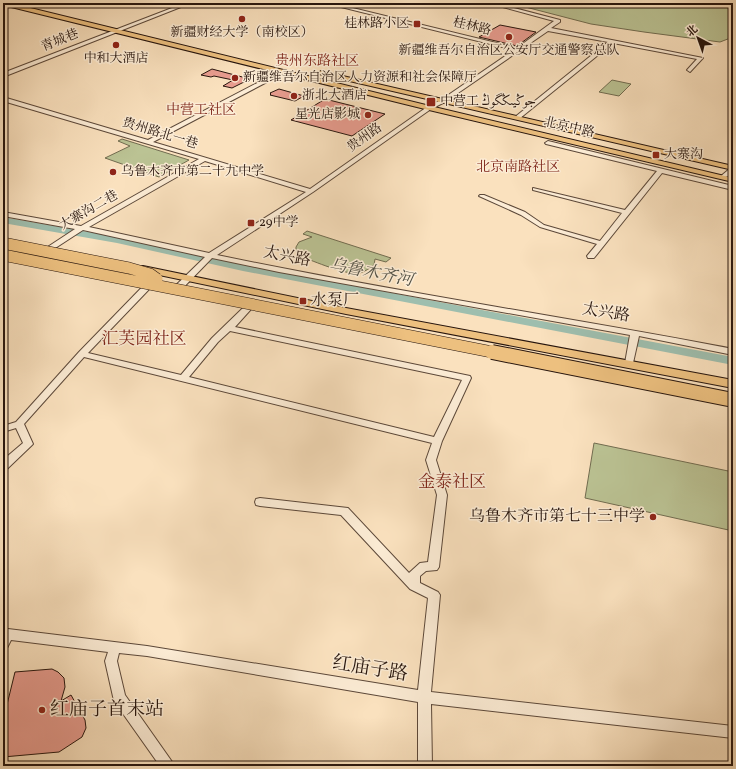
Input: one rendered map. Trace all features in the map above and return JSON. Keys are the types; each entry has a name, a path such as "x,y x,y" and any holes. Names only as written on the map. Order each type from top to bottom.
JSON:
{"highway":[{"path":"3,243 129,268 150,274 156,279"},
{"path":"3,249 733,393"},
{"path":"3,257 179,289 733,400"},
{"path":"3,261 61,267"}],"main road":[{"name":"北京中路","path":"3,3 24,6 116,31 284,71 429,108 733,180"},
{"name":"北京中路","path":"24,6 35,4 125,27 732,168"},
{"path":"3,243 46,251 156,279 175,291 733,407"},
{"path":"3,257 31,263 156,279 187,278 346,311 629,363 733,384"}],"street":[{"name":"青城巷","path":"3,75 189,3"},
{"name":"桂林路","path":"327,3 518,50"},
{"name":"贵州路","path":"175,291 210,256 311,191 429,108 443,101 558,21 490,3"},
{"path":"547,29 701,58 690,70"},
{"path":"517,118 611,42"},
{"path":"149,142 284,71"},
{"name":"贵州路北一巷","path":"3,99 311,191"},
{"path":"548,142 733,188"},
{"name":"大寨沟二巷","path":"31,263 46,251 77,231 204,159"},
{"path":"723,177 727,175 732,168 733,159"},
{"path":"591,256 661,170"},
{"path":"535,189 626,212"},
{"path":"482,196 528,216 539,222 542,226 600,244"},
{"name":"太兴路","path":"3,214 77,231 279,270 634,337 733,352"},
{"path":"3,429 19,424 82,354 156,279"},
{"path":"182,379 214,340 229,328 249,307"},
{"path":"229,328 467,378 438,441 431,460 442,495 433,567 424,566 414,574 414,586"},
{"path":"629,363 634,337"},
{"path":"82,354 438,441"},
{"path":"3,466 28,444 19,424"},
{"path":"260,502 344,511 414,586 434,595 424,697 424,766"},
{"name":"红庙子路","path":"5,637 115,647 424,697 733,732"},
{"path":"115,647 111,661 119,697 168,766"}],"green space":[{"path":"510,3 733,3 733,37 720,42 591,24"},
{"path":"612,80 631,84 619,96 599,92"},
{"path":"122,139 189,160 159,177 105,158 130,146 118,141"},
{"path":"307,231 391,258 386,262 375,259 374,265 360,273 330,268 300,256 296,252 296,247 299,242 312,237 303,234"},
{"path":"594,443 733,472 733,531 585,498"}],"building":[{"name":"新疆维吾尔自治区公安厅交通警察总队","path":"500,25 536,32 517,46 479,37"},
{"name":"新疆维吾尔自治区人力资源和社会保障厅","path":"212,69 250,79 232,88 223,86 233,80 201,75"},
{"path":"279,89 304,96 295,101 270,95 270,93"},
{"path":"325,99 385,114 352,136 291,120"},
{"name":"红庙子首末站","path":"52,669 64,678 65,687 61,701 71,695 85,720 86,728 82,737 59,752 3,757 3,721 15,672"}],"waterway":[{"name":"乌鲁木齐河","path":"3,220 117,240 243,268 733,361"}],"place":[{"name":"新疆财经大学（南校区）","path":"242,19"},
{"name":"桂林路小区","path":"417,24"},
{"name":"新疆维吾尔自治区公安厅交通警察总队","path":"509,37"},
{"name":"中和大酒店","path":"116,45"},
{"name":"新疆维吾尔自治区人力资源和社会保障厅","path":"235,78"},
{"name":"浙北大酒店","path":"294,96"},
{"name":"中营工 جوڭيىڭگوڭ","path":"431,102"},
{"name":"星光店影城","path":"368,115"},
{"name":"大寨沟","path":"656,155"},
{"name":"乌鲁木齐市第二十九中学","path":"113,172"},
{"name":"29中学","path":"251,223"},
{"name":"水泵厂","path":"303,301"},
{"name":"乌鲁木齐市第七十三中学","path":"653,517"},
{"name":"红庙子首末站","path":"42,710"}],"district":[{"name":"贵州东路社区","path":"317,61"},
{"name":"中营工社区","path":"201,110"},
{"name":"北京南路社区","path":"518,167"},
{"name":"汇芙园社区","path":"144,339"},
{"name":"金泰社区","path":"452,482"}]}
